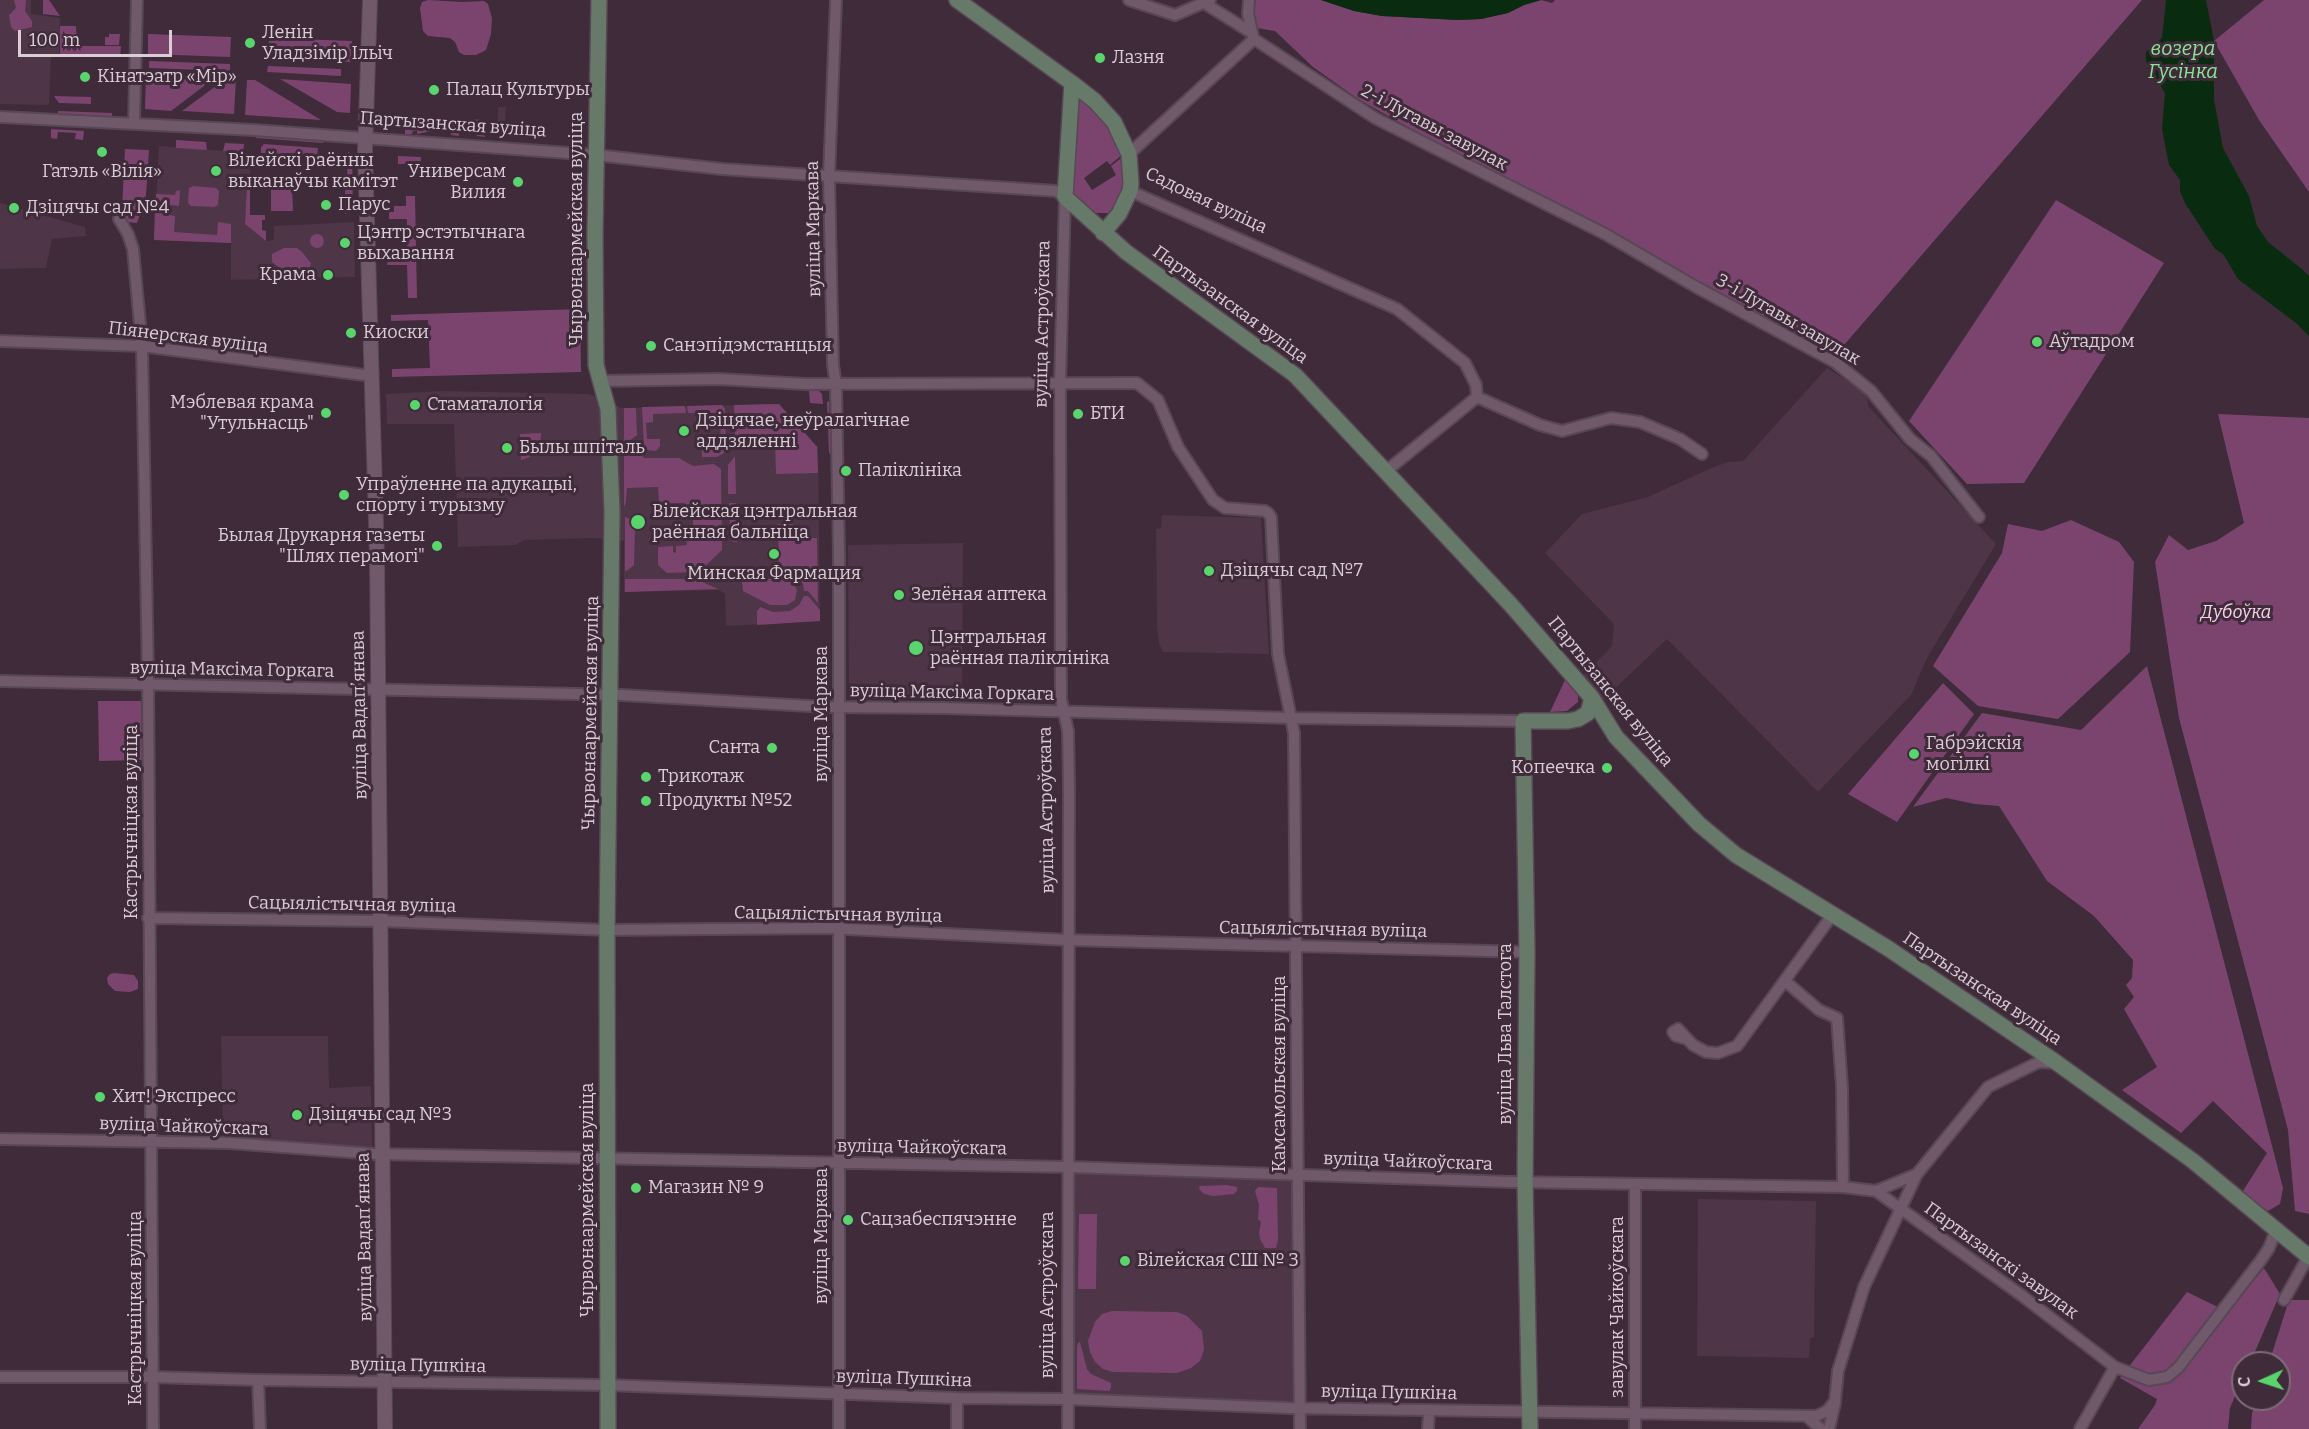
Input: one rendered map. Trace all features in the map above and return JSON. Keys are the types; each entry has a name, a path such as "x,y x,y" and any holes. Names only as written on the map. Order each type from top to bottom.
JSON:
{"main road":[{"name":"Чырвонаармейская вуліца","path":"599,0 596,155 597,365 608,409 612,512 607,930 608,1429"},
{"name":"Садовая вуліца","path":"957,0 1072,83 1095,101 1114,122 1129,154 1130,192"},
{"name":"вуліца Астроўскага","path":"1065,197 1072,83"},
{"path":"1103,233 1119,214 1130,192"},
{"name":"Партызанская вуліца","path":"1065,197 1103,233 1295,375 1511,605 1592,698 1616,736 1681,807 1723,845 1833,914 2057,1063 2193,1161 2309,1257"},
{"path":"1568,721 1586,715 1591,708 1592,698"},
{"path":"1523,721 1568,721 1600,726 1616,736"},
{"name":"вуліца Льва Талстога","path":"1523,721 1527,952 1525,1182 1530,1429"}],"street":[{"path":"134,123 137,0"},
{"name":"вуліца Вадапʼянава","path":"370,0 366,217 372,376 378,690 385,1429"},
{"name":"вуліца Маркава","path":"836,0 829,176 833,365 836,385 838,1429"},
{"path":"1129,0 1175,15 1207,2"},
{"path":"1129,154 1253,36 1248,14 1249,0"},
{"name":"2-і Лугавы завулак","path":"1207,2 1263,43 1375,118 1605,234"},
{"name":"Партызанская вуліца","path":"0,117 134,123 596,155 722,169 1056,191 1065,197"},
{"name":"Садовая вуліца","path":"1130,192 1397,309 1465,363 1476,384 1477,397"},
{"name":"вуліца Астроўскага","path":"1065,197 1060,383 1061,699 1068,731 1068,1429"},
{"name":"Кастрычніцкая вуліца","path":"119,219 133,249 142,346 148,684 148,918 153,1143 151,1377 153,1429"},
{"name":"3-і Лугавы завулак","path":"1605,234 1850,372 1871,391 1910,439 1931,456 1979,517"},
{"name":"Піянерская вуліца","path":"0,341 142,346 372,376"},
{"path":"601,381 719,379 836,385 1137,383 1158,400 1178,447 1213,500 1225,508 1265,511 1271,517 1278,654 1291,718"},
{"path":"1385,472 1477,397 1540,425 1562,431 1611,418 1640,422 1680,439 1702,454"},
{"name":"вуліца Максіма Горкага","path":"0,681 610,695 838,708 1523,721"},
{"name":"Камсамольская вуліца","path":"1291,718 1294,733 1300,1429"},
{"path":"1687,1040 1700,1050 1712,1053 1732,1049 1742,1042 1833,914"},
{"name":"Сацыялістычная вуліца","path":"148,918 380,921 607,930 838,929 1068,940 1527,952"},
{"path":"1785,981 1819,1010 1837,1018 1842,1087 1843,1187"},
{"path":"1900,1208 1917,1174 1988,1087 2039,1062 2057,1063"},
{"name":"вуліца Чайкоўскага","path":"0,1139 230,1143 382,1154 1069,1167 1525,1182 1843,1187 1876,1191 1900,1208"},
{"path":"1876,1191 1917,1174"},
{"name":"завулак Чайкоўскага","path":"1635,1184 1635,1429"},
{"name":"Партызанскі завулак","path":"1829,1429 1838,1371 1863,1287 1900,1208 2021,1295 2115,1367 2149,1380 2166,1377 2178,1368 2261,1260 2276,1230"},
{"path":"2284,1300 2309,1257"},
{"path":"2080,1429 2115,1367"},
{"name":"вуліца Пушкіна","path":"0,1377 151,1377 607,1385 1300,1408 1806,1416"},
{"path":"258,1380 260,1429"},
{"path":"957,1398 957,1429"},
{"path":"1806,1416 1823,1413 1831,1408 1835,1401"},
{"path":"1428,1429 1429,1411"},
{"path":"1806,1416 1821,1429"}],"shaded area":[{"path":"0,0 31,0 31,14 60,18 59,55 51,55 49,105 0,104"},
{"path":"498,107 506,107 504,140 497,139"},
{"path":"159,146 250,153 250,183 247,183 245,224 267,241 274,240 274,226 354,222 355,277 231,280 231,243 154,240"},
{"path":"0,203 85,227 86,236 52,239 46,268 0,269"},
{"path":"1827,368 1867,393 1868,406 1996,544 1927,658 1911,695 1818,792 1667,639 1602,701 1575,684 1612,646 1614,624 1545,553 1582,514 1648,497 1709,469 1728,462 1743,461"},
{"name":"Вілейская цэнтральная раённая бальніца","path":"442,391 589,394 621,408 779,404 818,447 820,621 726,626 725,594 719,590 624,592 624,541 594,538 524,540 516,545 458,547 454,424 387,424 386,394"},
{"path":"1162,515 1261,518 1269,654 1163,652 1159,644 1157,626 1156,529 1161,528"},
{"path":"963,543 962,699 849,696 848,545"},
{"name":"Дзіцячы сад №3","path":"221,1036 328,1036 329,1088 371,1086 372,1147 223,1141"},
{"path":"1073,1171 1292,1179 1295,1402 1071,1397"},
{"path":"1698,1199 1816,1201 1814,1337 1810,1338 1809,1358 1697,1356"}],"green space":[{"path":"14,0 26,0 25,11 32,21 32,27 15,31 11,27 9,15 16,8"},
{"path":"43,0 49,0 60,16 43,14"},
{"path":"428,0 484,1 488,4 492,18 491,34 486,50 476,55 464,55 459,52 455,42 450,38 428,36 423,31 420,8 422,2"},
{"path":"1254,0 1321,0 1354,11 1382,16 1458,20 1481,19 1508,13 1541,0 1552,3 1555,0 2142,0 1838,352 1758,316 1685,277 1614,233 1438,144 1358,99 1313,67 1275,31 1256,28"},
{"path":"2264,0 2309,0 2309,192 2259,120 2214,41"},
{"path":"60,26 76,26 77,46 121,46 120,57 60,56"},
{"path":"109,34 120,34 119,45 105,45 105,37 109,37"},
{"path":"148,34 231,37 230,57 148,54"},
{"path":"269,38 352,41 351,62 268,59"},
{"path":"149,61 230,64 230,71 149,68"},
{"path":"268,66 341,69 341,76 267,72"},
{"path":"146,74 216,77 171,111 145,109"},
{"path":"227,78 236,79 234,114 182,111"},
{"path":"280,79 351,84 350,113 337,112"},
{"path":"247,80 255,80 321,120 245,115"},
{"path":"1074,92 1101,114 1124,153 1110,165 1107,161 1084,178 1092,190 1116,175 1111,166 1125,155 1127,189 1109,213 1095,213 1072,197"},
{"path":"54,96 91,97 91,104 59,103"},
{"path":"58,111 112,113 112,117 58,115"},
{"path":"405,117 432,118 432,131 417,134 417,131 413,131 412,134 405,134"},
{"path":"442,118 486,120 485,137 477,136 476,132 459,132 459,136 451,135 451,131 442,131"},
{"path":"51,129 84,131 83,140 75,139 76,133 58,132 57,139 51,138"},
{"path":"256,136 325,141 323,143 256,138"},
{"path":"176,140 206,142 207,150 176,148"},
{"path":"225,143 244,144 243,152 223,151"},
{"path":"264,144 318,148 317,157 261,153 261,147"},
{"path":"125,149 149,150 146,195 137,223 127,222 122,210"},
{"path":"348,152 352,154 353,210 345,214 345,176 347,176"},
{"path":"398,156 421,157 421,167 406,167 405,164 398,164"},
{"path":"271,179 292,181 293,211 271,211"},
{"path":"247,183 250,183 250,215 265,215 265,220 262,220 262,230 266,231 266,241 245,224"},
{"path":"193,186 216,188 219,191 218,205 214,207 191,206 188,203 189,188"},
{"path":"180,190 179,206 156,199 156,194 175,195 176,191"},
{"path":"406,196 415,196 417,298 408,298 407,265 387,265 389,252 407,252 407,219 389,219 389,212 394,212 394,206 406,206"},
{"name":"Аўтадром","path":"2056,200 2164,263 2024,483 1967,484 1909,421"},
{"path":"155,207 175,216 174,232 217,235 218,222 231,224 231,243 154,240"},
{"path":"314,234 320,234 324,241 320,248 314,248 310,244 310,238"},
{"path":"284,248 297,248 302,252 311,263 309,272 304,275 290,276 272,262 272,254"},
{"path":"580,309 581,372 392,377 392,369 430,368 428,320 391,321 391,315"},
{"path":"809,391 819,391 822,394 823,404 810,403"},
{"path":"829,401 831,452 829,454 827,402"},
{"path":"779,404 817,447 818,473 776,474 775,444 735,445 734,405"},
{"path":"722,405 725,409 726,452 717,457 702,457 702,445 721,444 720,413 688,413 687,406"},
{"path":"685,406 686,413 653,414 653,422 646,423 647,439 660,439 660,446 656,451 646,450 642,407"},
{"path":"624,408 636,408 637,435 628,442 631,447 635,446 644,458 679,458 693,466 714,464 721,469 722,550 699,572 667,573 658,565 658,547 673,546 673,552 676,553 676,546 687,545 686,528 693,527 693,509 686,509 685,503 659,503 658,487 627,488 624,507"},
{"name":"Дубоўка","path":"2218,414 2309,418 2309,1214 2295,1211 2288,1130 2179,718 2155,562 2169,535 2188,550 2216,541 2244,523"},
{"path":"541,433 540,449 521,460 520,434"},
{"path":"735,456 736,494 728,494 728,465"},
{"path":"729,503 736,503 737,542 733,542 730,537"},
{"path":"625,517 631,519 635,527 634,565 625,571"},
{"path":"2071,520 2119,542 2134,562 2130,652 2058,719 1978,706 1933,666 2002,553 2008,524 2042,531"},
{"path":"778,524 793,524 793,538 817,538 818,603 808,591 804,591 803,584 793,572 779,569"},
{"path":"779,578 792,581 797,590 795,600 787,605 770,605 743,591 742,582"},
{"path":"625,579 696,579 718,589 625,592"},
{"path":"804,596 808,596 820,610 820,621 757,625 757,611 760,607 773,612 790,611 799,605"},
{"path":"2147,666 2283,1188 2280,1204 2268,1211 2241,1194 2267,1153 2213,1101 2181,1133 2122,1090 2157,1067 2124,1009 2134,997 2126,985 2132,978 2133,960 2094,916 2047,881 1999,806 1946,798 1913,807 1982,713 2081,730"},
{"path":"1565,680 1578,695 1578,702 1567,711 1550,712"},
{"name":"Габрэйскія могілкі","path":"1943,683 1974,714 1897,822 1848,794"},
{"path":"98,701 141,701 142,760 99,761"},
{"path":"114,973 134,975 138,981 138,989 130,992 115,991 108,984 107,978"},
{"path":"1200,1186 1237,1187 1237,1191 1234,1194 1213,1196 1204,1194 1199,1189"},
{"path":"1258,1187 1277,1188 1278,1239 1276,1248 1265,1248 1260,1239 1261,1222 1258,1219 1259,1205 1255,1191"},
{"path":"1079,1214 1097,1214 1096,1289 1078,1289"},
{"path":"2264,1268 2280,1294 2255,1351 2231,1351 2231,1406 2228,1429 2138,1429 2157,1399 2120,1378 2187,1292 2228,1312"},
{"path":"2289,1300 2309,1300 2309,1429 2251,1429 2253,1411 2291,1411 2291,1351 2273,1351"},
{"path":"1112,1311 1177,1312 1187,1316 1202,1331 1204,1350 1200,1361 1191,1368 1177,1373 1113,1372 1103,1369 1095,1362 1088,1341 1095,1322 1102,1314"},
{"path":"1080,1342 1087,1369 1091,1374 1111,1383 1109,1391 1077,1389 1077,1347"}],"water":[{"path":"1321,0 1541,0 1508,13 1481,19 1458,20 1382,16 1354,11"},
{"name":"возера Гусінка","path":"2166,0 2206,0 2214,41 2214,100 2223,148 2249,196 2257,226 2268,242 2309,276 2309,336 2296,323 2238,279 2223,254 2215,249 2185,203 2180,191 2180,180 2169,165 2162,129 2165,93 2146,61 2146,52 2162,38"}],"place":[{"name":"Ленін Уладзімір Ільіч","path":"250,43"},
{"name":"Лазня","path":"1100,58"},
{"name":"Кінатэатр «Мір»","path":"85,77"},
{"name":"Палац Культуры","path":"434,90"},
{"name":"Гатэль «Вілія»","path":"102,152"},
{"name":"Вілейскі раённы выканаўчы камітэт","path":"216,171"},
{"name":"Универсам Вилия","path":"518,182"},
{"name":"Парус","path":"326,205"},
{"name":"Дзіцячы сад №4","path":"14,208"},
{"name":"Цэнтр эстэтычнага выхавання","path":"345,243"},
{"name":"Крама","path":"328,275"},
{"name":"Киоски","path":"351,333"},
{"name":"Аўтадром","path":"2037,342"},
{"name":"Санэпідэмстанцыя","path":"651,346"},
{"name":"Стаматалогія","path":"415,405"},
{"name":"Мэблевая крама \"Утульнасць\"","path":"326,413"},
{"name":"БТИ","path":"1078,414"},
{"name":"Дзіцячае, неўралагічнае аддзяленні","path":"684,431"},
{"name":"Былы шпіталь","path":"507,448"},
{"name":"Паліклініка","path":"846,471"},
{"name":"Упраўленне па адукацыі, спорту і турызму","path":"344,495"},
{"name":"Вілейская цэнтральная раённая бальніца","path":"638,522"},
{"name":"Былая Друкарня газеты \"Шлях перамогі\"","path":"437,546"},
{"name":"Минская Фармация","path":"774,554"},
{"name":"Дзіцячы сад №7","path":"1209,571"},
{"name":"Зелёная аптека","path":"899,595"},
{"name":"Цэнтральная раённая паліклініка","path":"916,648"},
{"name":"Санта","path":"772,748"},
{"name":"Габрэйскія могілкі","path":"1914,754"},
{"name":"Копеечка","path":"1607,768"},
{"name":"Трикотаж","path":"646,777"},
{"name":"Продукты №52","path":"646,801"},
{"name":"Хит! Экспресс","path":"100,1097"},
{"name":"Дзіцячы сад №3","path":"297,1115"},
{"name":"Магазин № 9","path":"636,1188"},
{"name":"Сацзабеспячэнне","path":"848,1220"},
{"name":"Вілейская СШ № 3","path":"1125,1261"}]}
